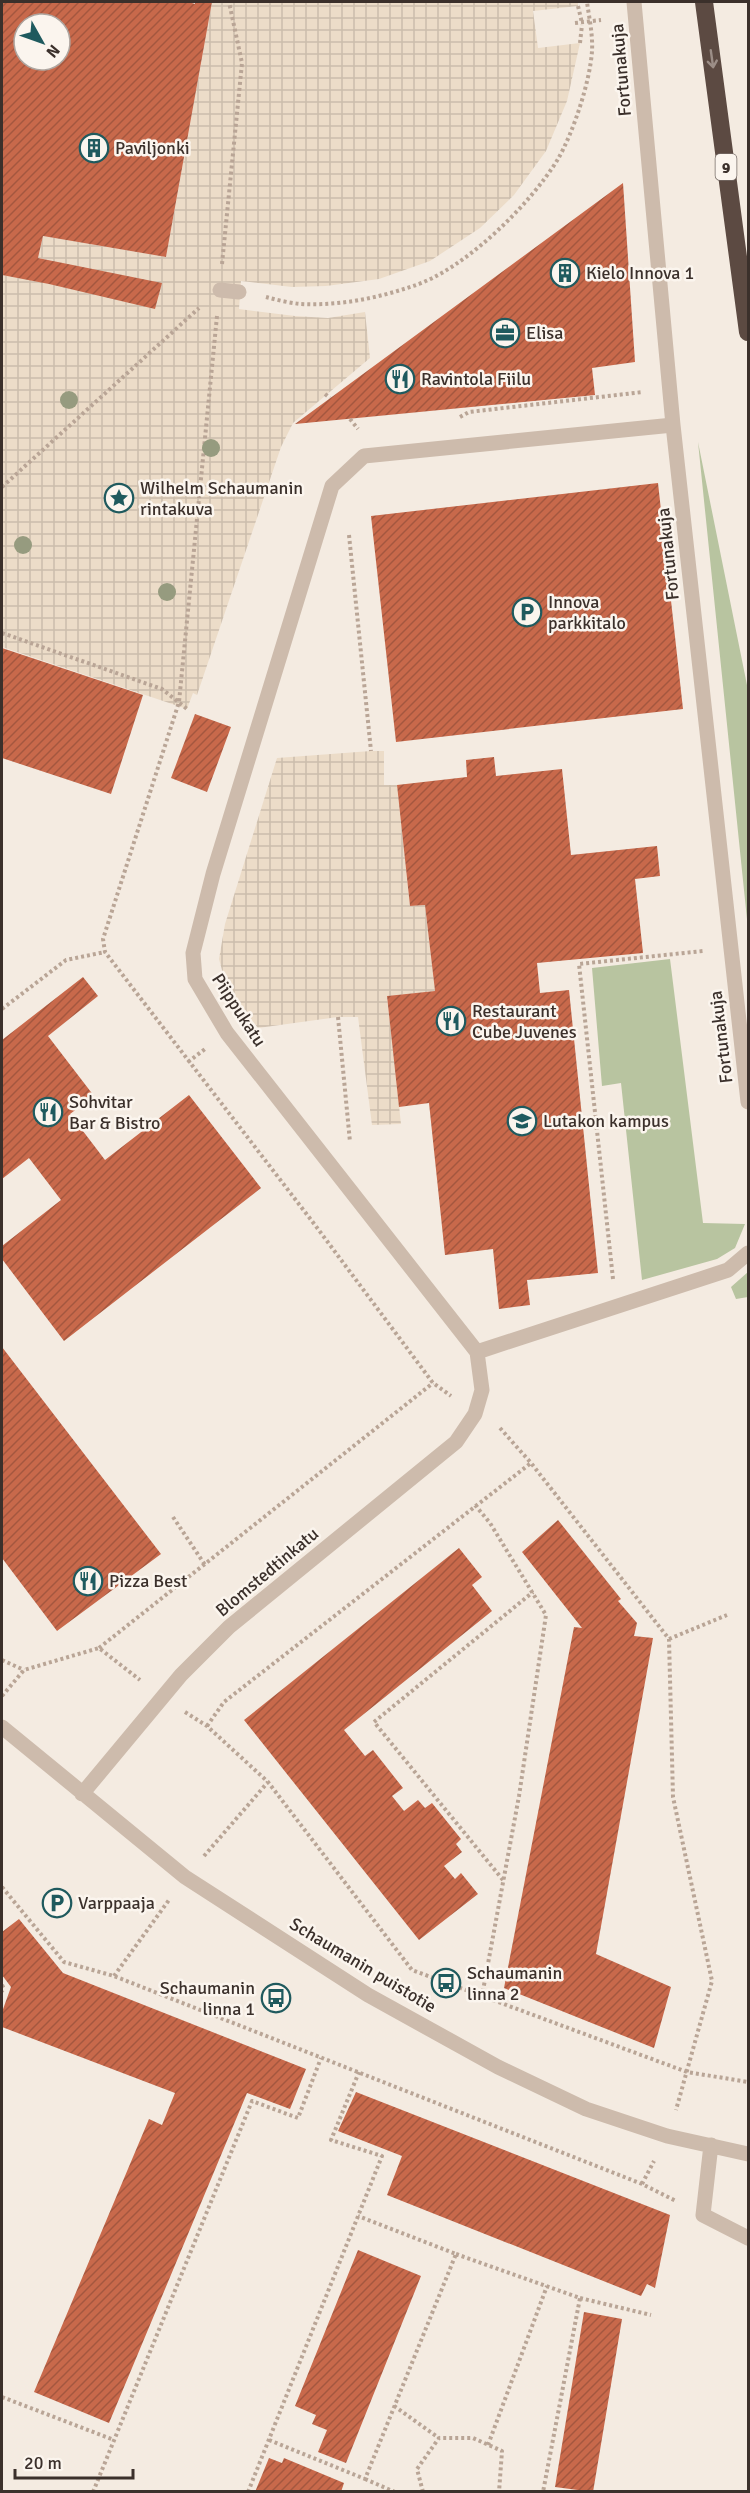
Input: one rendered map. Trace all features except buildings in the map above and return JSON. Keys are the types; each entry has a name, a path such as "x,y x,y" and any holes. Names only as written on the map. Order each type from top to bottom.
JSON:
{"highway":[{"name":"9","path":"704,2 748,332"}],"street":[{"name":"Fortunakuja","path":"634,2 673,425 748,1102"},
{"path":"220,290 238,292"},
{"name":"Piippukatu","path":"477,1352 227,1033 195,979 193,953 213,874 332,486 364,456 673,425"},
{"path":"477,1352 728,1270 748,1253"},
{"name":"Blomstedtinkatu","path":"82,1794 162,1696 229,1627 456,1442 475,1414 482,1390 477,1352"},
{"name":"Schaumanin puistotie","path":"2,1726 82,1794 186,1877 368,1995 498,2067 586,2109 667,2136 748,2154"},
{"path":"711,2145 703,2215 748,2238"}],"path":[{"path":"178,704 242,63 229,2"},
{"path":"238,292 300,304 347,303 415,286 450,267 484,243 524,204 558,158 581,105 592,51 587,2"},
{"path":"578,6 582,25 580,43"},
{"path":"582,25 575,24 601,20"},
{"path":"2,487 220,290"},
{"path":"455,419 469,412 670,389"},
{"path":"325,394 330,398"},
{"path":"345,545 352,524"},
{"path":"349,534 371,751"},
{"path":"2,633 162,689 178,704 188,709"},
{"path":"613,1284 579,964 731,948"},
{"path":"2,1008 66,960 105,952"},
{"path":"338,1017 350,1146 343,1137"},
{"path":"2,1696 24,1670 99,1648 433,1383"},
{"path":"503,1419 504,1430"},
{"path":"207,1726 224,1702 474,1505 531,1463"},
{"path":"474,1505 490,1523 546,1615 519,1796 482,1996"},
{"path":"173,1517 205,1565"},
{"path":"503,1880 374,1722 532,1592"},
{"path":"669,1639 728,1615"},
{"path":"99,1648 162,1696 207,1726 268,1782 412,1970 687,2072 748,2082"},
{"path":"2,1660 24,1670"},
{"path":"2,1887 64,1962 114,1976 642,2184 703,2215"},
{"path":"2,1985 4,1989 2,1991"},
{"path":"93,2492 252,2101 298,2118 321,2058"},
{"path":"248,2492 382,2156 331,2139 359,2072"},
{"path":"358,2216 580,2298 651,2315"},
{"path":"365,2479 456,2254"},
{"path":"488,2445 547,2286"},
{"path":"543,2492 580,2298"},
{"path":"2,2397 114,2440"},
{"path":"394,2406 439,2438 473,2438 502,2451 499,2492"},
{"path":"423,2492 417,2469 439,2438"},
{"path":"268,2440 395,2492"}],"green space":[{"path":"698,442 748,690 748,929"},
{"path":"670,959 703,1223 745,1224 735,1248 717,1259 642,1280 621,1083 602,1086 592,968"},
{"path":"748,1272 748,1297 736,1299 731,1287"}],"shaded area":[{"path":"212,2 578,2 578,6 533,11 538,48 580,43 567,101 546,151 514,195 480,228 430,261 379,279 326,286 292,287 241,281 239,309 328,318 365,312 370,358 293,423 281,447 197,695 193,693 187,709 2,647 2,275 49,283 54,261 38,258 43,236 166,257"},
{"path":"384,751 384,785 397,785 410,906 425,905 435,991 387,996 401,1124 372,1125 358,1017 338,1017 258,1028 227,989 219,959 225,924 277,758"}],"place":[{"name":"Paviljonki","path":"94,148"},
{"name":"Kielo Innova 1","path":"565,273"},
{"name":"Elisa","path":"505,333"},
{"name":"Ravintola Fiilu","path":"400,379"},
{"name":"Wilhelm Schaumanin rintakuva","path":"119,498"},
{"name":"Innova parkkitalo","path":"527,612"},
{"name":"Restaurant Cube Juvenes","path":"451,1021"},
{"name":"Sohvitar Bar & Bistro","path":"48,1112"},
{"name":"Lutakon kampus","path":"522,1121"},
{"name":"Pizza Best","path":"88,1581"},
{"name":"Varppaaja","path":"57,1903"},
{"name":"Schaumanin linna 2","path":"446,1983"},
{"name":"Schaumanin linna 1","path":"276,1998"}]}
